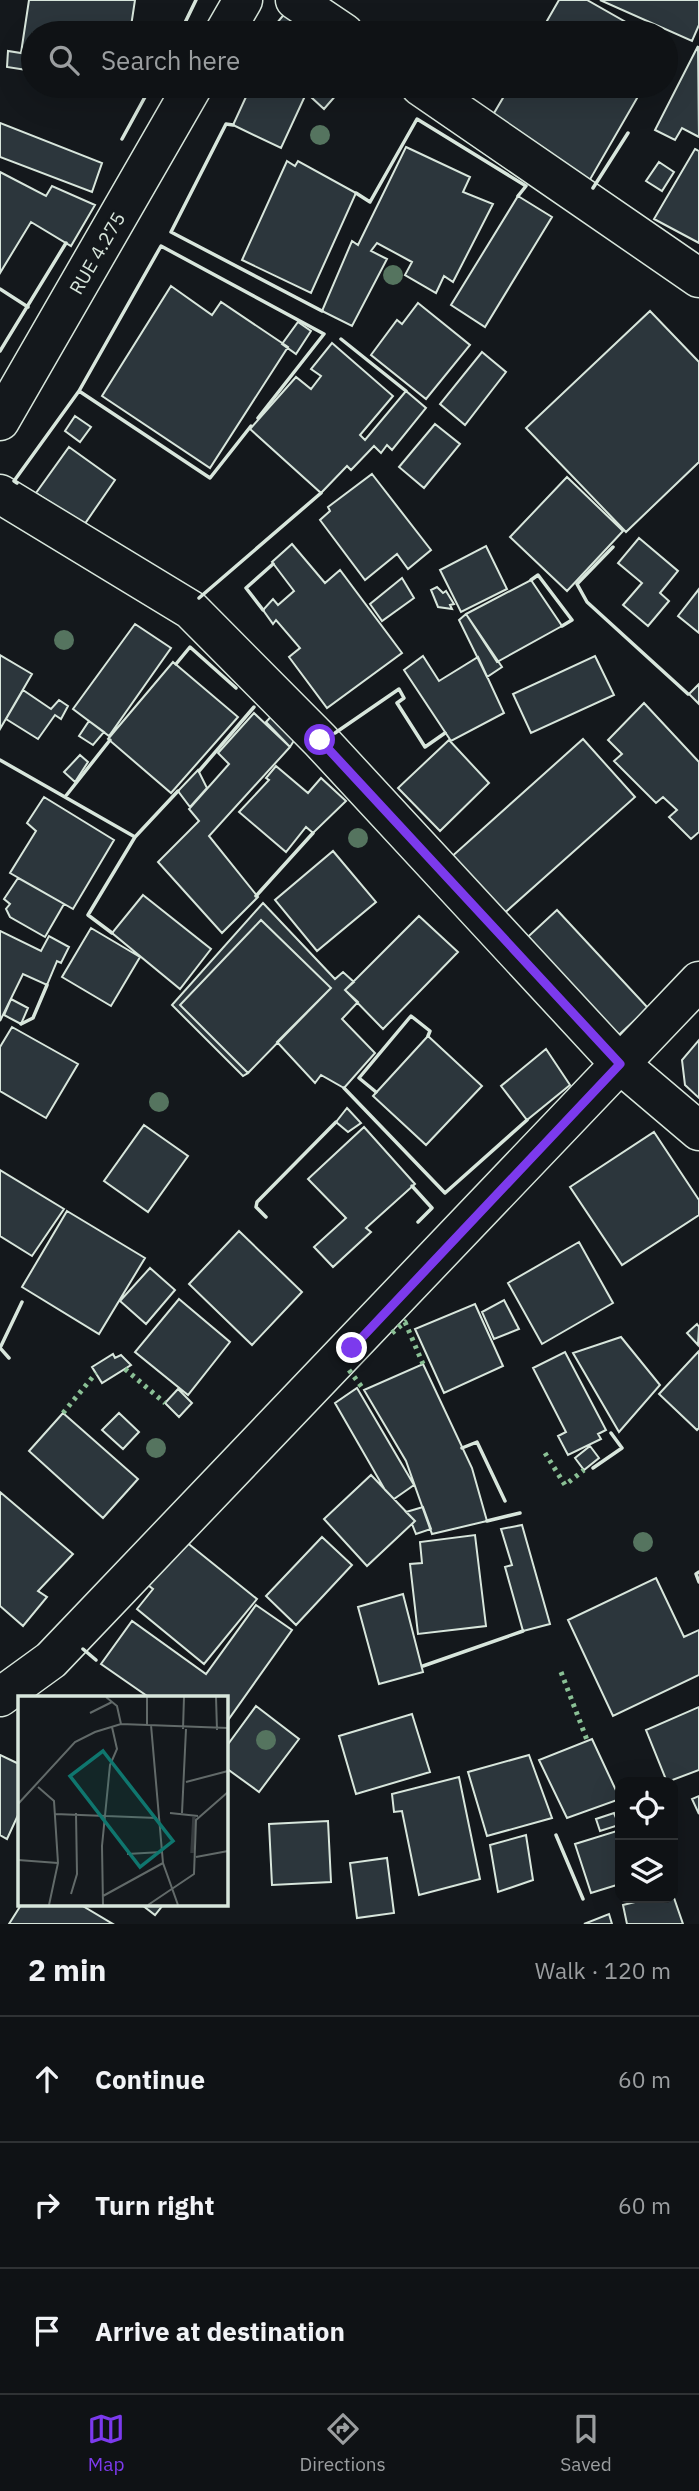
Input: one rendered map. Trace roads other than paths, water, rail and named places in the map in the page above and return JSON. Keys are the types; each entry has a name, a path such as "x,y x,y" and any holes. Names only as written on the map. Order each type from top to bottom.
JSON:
{"street":[{"path":"231,21 243,0"},
{"path":"295,0 326,21"},
{"name":"RUE 4.275","path":"0,421 186,98"},
{"path":"437,98 699,278"},
{"path":"0,494 191,610 329,750 620,1064 699,1131"},
{"path":"0,1698 51,1660 699,981"}]}
